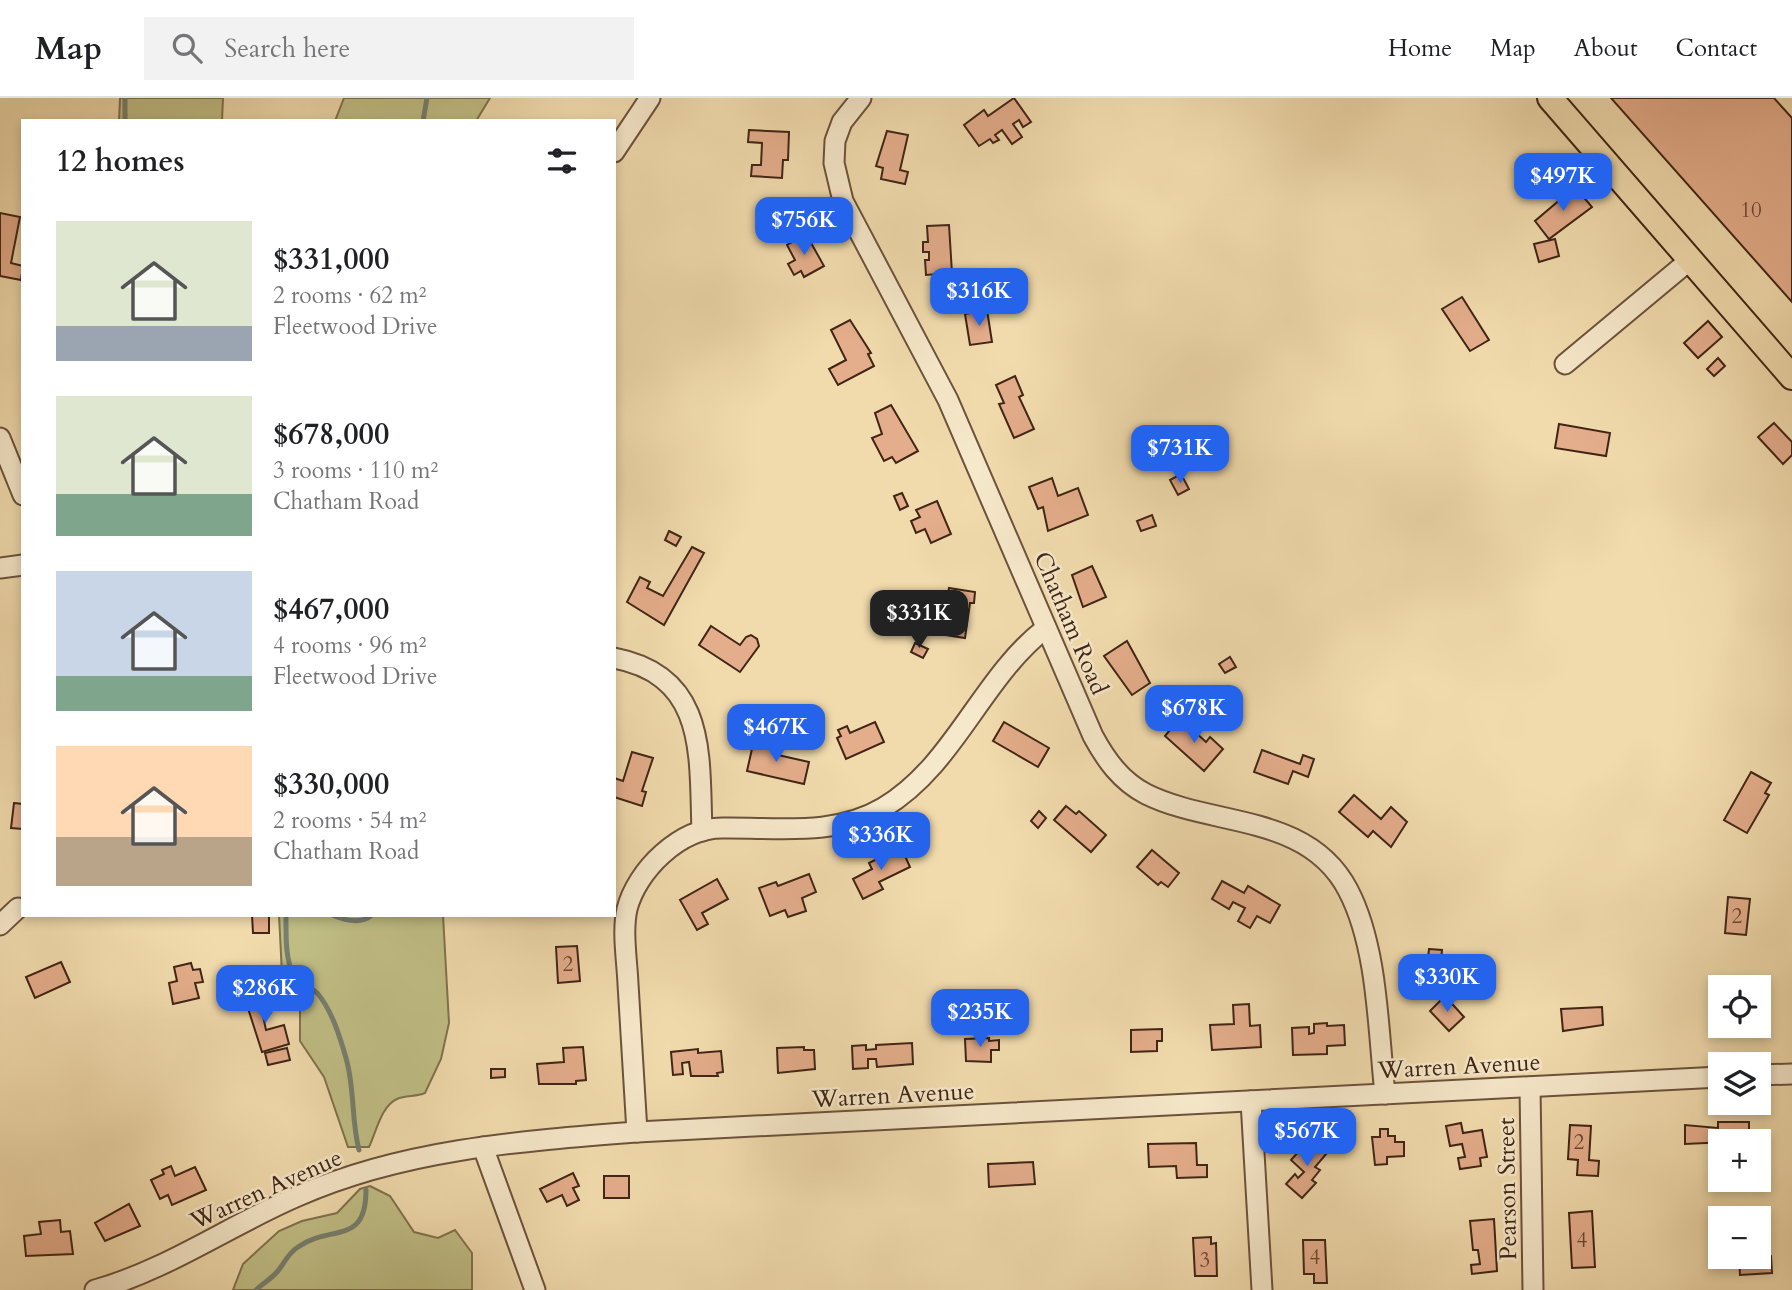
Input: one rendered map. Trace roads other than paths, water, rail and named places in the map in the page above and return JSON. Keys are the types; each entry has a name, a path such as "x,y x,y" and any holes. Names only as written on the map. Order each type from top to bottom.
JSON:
{"main road":[{"path":"1550,98 1792,377"}],"street":[{"path":"616,149 650,98"},
{"name":"Chatham Road","path":"860,98 842,122 835,141 836,183 890,293 948,400 1093,736 1106,760 1121,776 1145,793 1170,803 1247,821 1296,840 1328,865 1347,887 1366,938 1385,1094"},
{"path":"1565,364 1690,260"},
{"path":"0,438 21,490"},
{"path":"0,568 21,565"},
{"path":"636,1132 626,914 635,888 653,865 677,843 702,831 723,828 832,826 860,819 884,807 917,782 937,761 1007,663 1046,628"},
{"path":"616,658 658,674 677,692 688,711 698,743 702,831"},
{"path":"0,925 18,908"},
{"path":"1771,1075 1792,1074"},
{"name":"Warren Avenue","path":"95,1290 139,1274 297,1196 332,1182 402,1162 483,1147 636,1132 1708,1078"},
{"name":"Pearson Street","path":"1530,1087 1533,1290"},
{"path":"1251,1101 1262,1290"},
{"path":"483,1147 535,1290"}],"waterway":[{"path":"125,98 125,119"},
{"path":"423,119 427,98"},
{"path":"286,917 290,968 298,981 315,991 323,1001 341,1042 349,1070 359,1150"},
{"path":"338,917 358,921 369,917"},
{"path":"256,1290 275,1275 298,1247 310,1240 353,1227 364,1208 366,1190"}]}
